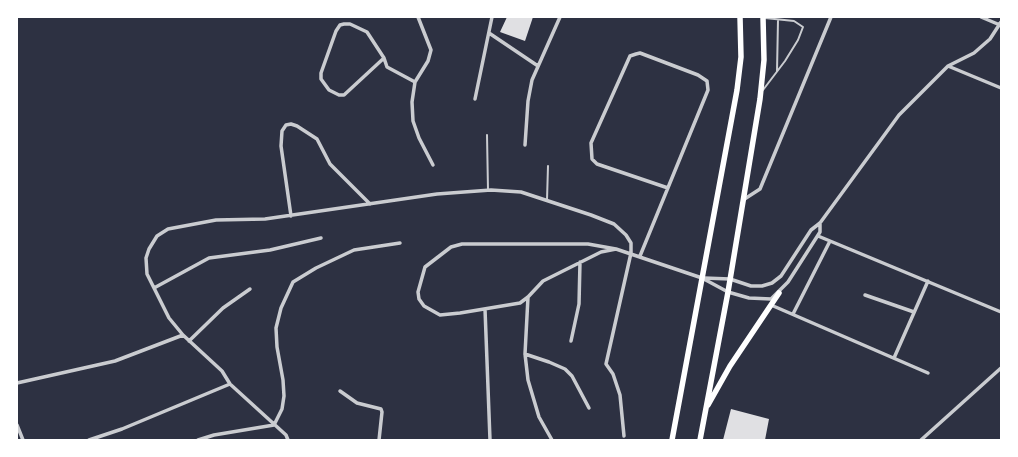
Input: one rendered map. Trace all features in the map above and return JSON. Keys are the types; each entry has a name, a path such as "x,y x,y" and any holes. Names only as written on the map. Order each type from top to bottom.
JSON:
{"main road":[{"path":"672,440 737,90 742,57 740,17"},
{"path":"700,440 728,292 761,93 764,60 763,18"},
{"path":"706,409 730,366 779,293"}],"street":[{"path":"418,17 431,50 428,61 414,82 412,102 413,121 419,138 433,165"},
{"path":"475,99 492,17"},
{"path":"525,145 528,101 532,80 560,17"},
{"path":"743,200 760,189 831,17"},
{"path":"702,278 730,279 751,286 762,286 772,283 781,276 811,230 820,223 899,116 948,66 974,53 990,38 1000,24 981,17"},
{"path":"384,58 344,95 339,95 329,90 321,79 320,73 336,31 340,25 350,24 367,32 384,58 388,67 414,82"},
{"path":"489,33 538,66"},
{"path":"640,256 668,188 708,90 707,81 698,75 640,53 630,56 591,143 592,158 597,164 668,188"},
{"path":"948,66 1001,88"},
{"path":"291,216 281,146 282,131 286,126 291,124 297,126 317,139 330,164 370,204"},
{"path":"288,440 286,435 230,384 222,371 183,335 169,318 147,274 148,253 157,236 168,229 216,220 265,219 437,194 488,190 521,192 547,200 614,224 626,235 630,243 631,253 606,364 613,374 620,395 624,436"},
{"path":"616,249 600,252 543,281 528,298 520,303 440,315 428,309 419,298 418,292 425,267 450,247 462,244 588,244 616,249 640,256 702,278 728,292 760,300 771,299 779,293 788,282 818,236 820,232 820,223"},
{"path":"818,236 1001,312"},
{"path":"154,288 209,258 270,250 321,238"},
{"path":"793,314 830,241"},
{"path":"274,424 282,409 284,396 277,347 276,328 281,308 293,282 316,268 354,250 400,243"},
{"path":"571,341 580,304 580,262"},
{"path":"894,358 928,281"},
{"path":"189,341 223,308 250,289"},
{"path":"864,295 914,312"},
{"path":"528,298 525,328 525,354 528,380 539,417 552,440"},
{"path":"771,305 928,373"},
{"path":"485,309 490,440"},
{"path":"17,383 115,361 183,335"},
{"path":"525,354 565,369 572,376 589,408"},
{"path":"921,440 1001,368"},
{"path":"89,440 122,429 230,384"},
{"path":"340,391 357,403 381,409 379,440"},
{"path":"198,440 214,435 274,424"},
{"path":"17,425 23,440"}],"lane":[{"path":"761,93 798,40 803,27 794,21 763,18"},
{"path":"777,72 778,20"},
{"path":"487,135 488,190"},
{"path":"547,200 548,166"}],"building":[{"path":"507,17 533,17 525,41 500,32"},
{"path":"731,409 769,419 765,440 723,440"}]}
